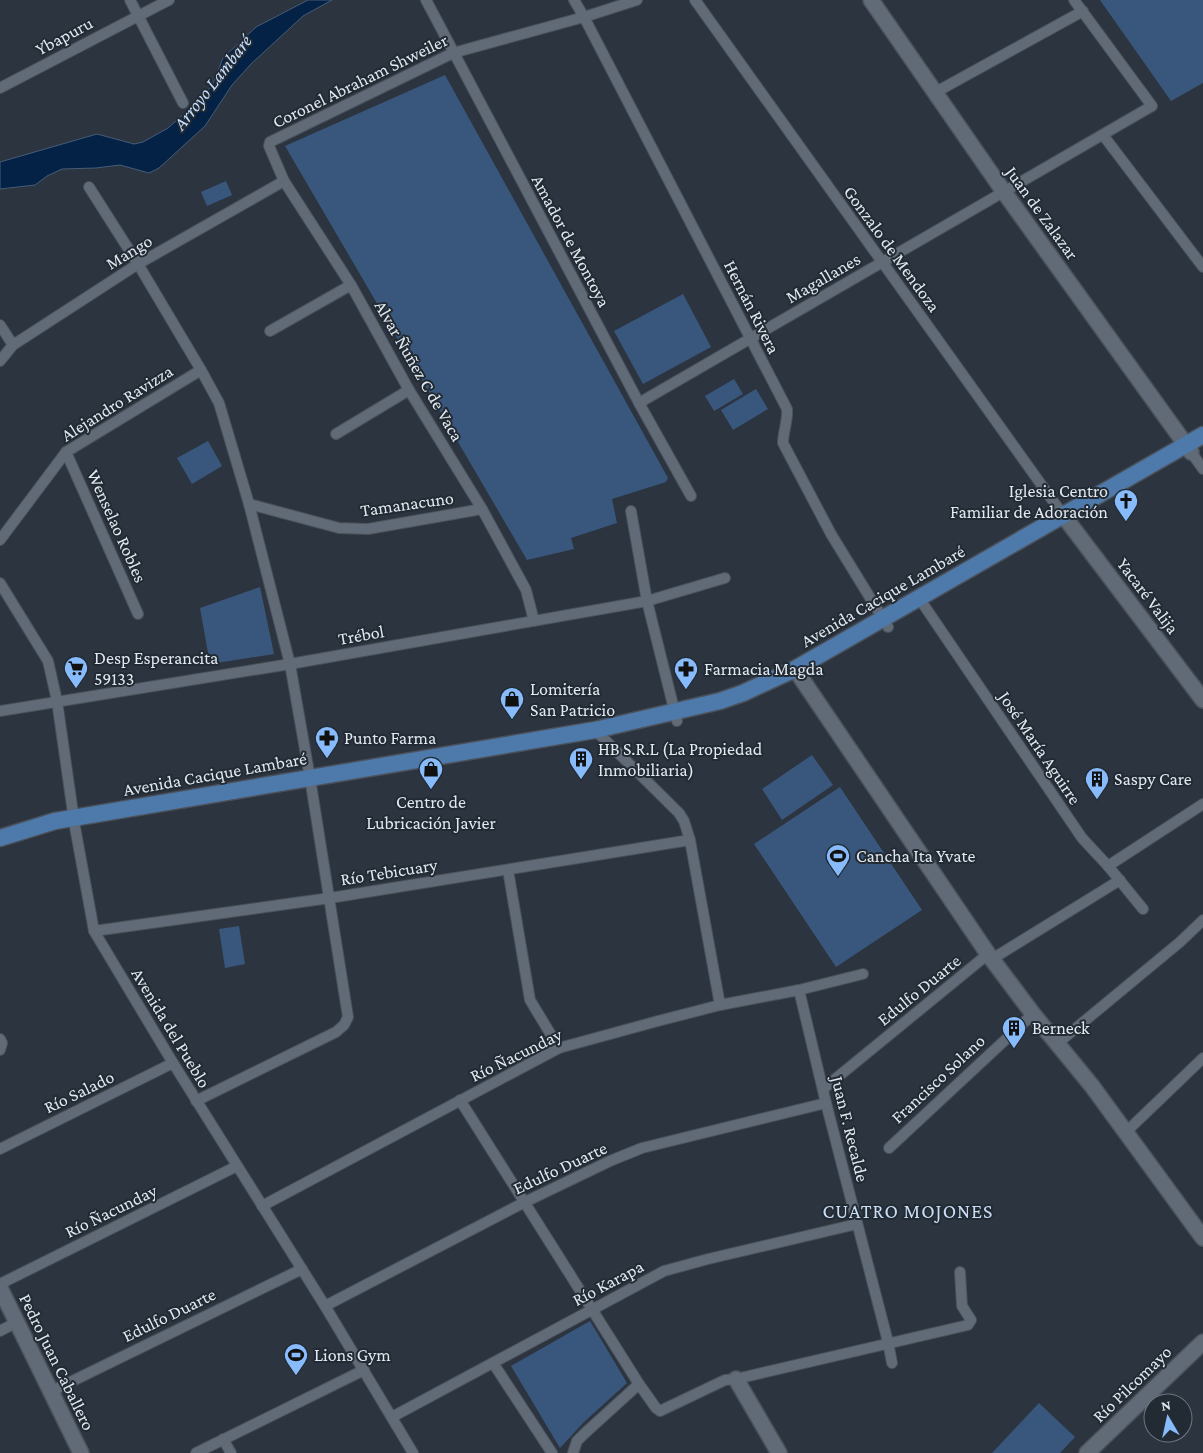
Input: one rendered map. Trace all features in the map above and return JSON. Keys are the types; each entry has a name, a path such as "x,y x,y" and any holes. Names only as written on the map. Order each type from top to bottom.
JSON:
{"main road":[{"name":"Avenida Cacique Lambaré","path":"0,838 34,826 74,822 380,771 591,735 676,717 798,673 1124,486 1194,448 1203,435"},
{"name":"Avenida Cacique Lambaré","path":"0,847 74,822"}],"street":[{"path":"130,0 182,104"},
{"name":"Ybapuru","path":"0,88 169,0"},
{"name":"Amador de Montoya","path":"426,0 639,402 691,496"},
{"name":"Hernán Rivera","path":"574,0 787,410 788,420 783,444 831,534 886,623"},
{"name":"Coronel Abraham Shweiler","path":"270,142 453,52 584,17 637,0"},
{"name":"Gonzalo de Mendoza","path":"695,0 881,263 1066,519"},
{"name":"Juan de Zalazar","path":"871,0 1004,192 1194,448"},
{"path":"936,92 1083,11 1074,0"},
{"name":"Magallanes","path":"639,402 1152,106 1083,11"},
{"path":"1103,135 1203,266"},
{"name":"Alvar Ñuñez C de Vaca","path":"270,142 269,150 284,181 351,285 409,390 482,510 526,590 534,621"},
{"name":"Mango","path":"0,361 14,345 138,264 284,181"},
{"path":"89,188 138,264 201,370 218,403 250,504 290,664 330,898 348,1018 344,1025 336,1032 196,1101"},
{"path":"270,331 351,285"},
{"path":"0,325 14,345"},
{"name":"Alejandro Ravizza","path":"0,540 66,452 201,370"},
{"path":"336,434 409,390"},
{"path":"1194,448 1203,469"},
{"name":"Wenselao Robles","path":"66,452 138,614"},
{"name":"Tamanacuno","path":"250,504 339,528 368,529 482,510"},
{"path":"631,511 647,600 676,717"},
{"name":"Yacaré Valija","path":"1066,519 1203,700"},
{"name":"Trébol","path":"0,711 57,700 290,664 534,621 647,600 725,578"},
{"name":"Avenida del Pueblo","path":"0,583 48,661 57,700 74,822 94,931 196,1101 325,1306 413,1453"},
{"name":"José María Aguirre","path":"922,602 1082,838 1143,909"},
{"path":"798,673 990,956 1032,1014 1058,1043 1126,1132 1203,1238"},
{"path":"591,735 679,814 684,821 690,840 720,1005"},
{"path":"1108,866 1203,804"},
{"name":"Río Tebicuary","path":"94,931 330,898 690,840"},
{"path":"508,870 530,1000 560,1048"},
{"name":"Edulfo Duarte","path":"823,1089 990,956 1120,880"},
{"path":"1058,1043 1180,942 1203,920"},
{"name":"Río Ñacunday","path":"262,1206 560,1048 658,1020 720,1005 799,990 863,974"},
{"name":"Juan F. Recalde","path":"799,990 892,1363"},
{"name":"Francisco Solano","path":"888,1148 1032,1014"},
{"path":"0,1039 2,1043 0,1050"},
{"path":"1126,1132 1203,1058"},
{"name":"Río Salado","path":"0,1149 173,1063"},
{"path":"460,1100 592,1310 656,1408 660,1411 712,1384 724,1380 736,1379 888,1342 968,1325 971,1320 962,1306 960,1272"},
{"name":"Edulfo Duarte","path":"325,1306 525,1202 610,1161 642,1148 826,1103"},
{"name":"Río Ñacunday","path":"0,1284 237,1166"},
{"name":"Río Karapa","path":"392,1417 664,1271 857,1224"},
{"name":"Edulfo Duarte","path":"52,1391 302,1269"},
{"name":"Pedro Juan Caballero","path":"0,1288 81,1453"},
{"path":"0,1331 17,1322"},
{"name":"Río Pilcomayo","path":"1087,1453 1203,1342"},
{"path":"493,1363 552,1453"},
{"path":"196,1453 364,1370"},
{"path":"736,1379 779,1453"},
{"path":"573,1453 577,1441 640,1384"},
{"path":"223,1439 231,1453"}],"shaded area":[{"path":"308,0 332,0 303,16 251,64 232,85 205,126 159,168 149,173 120,165 62,169 47,176 35,185 0,189 0,162 97,134 134,144 143,142 168,128 212,86 223,58 256,27"},
{"path":"1100,0 1203,0 1203,83 1171,101"},
{"path":"445,75 668,478 666,482 612,499 617,523 571,538 574,549 527,560 285,146"},
{"path":"226,181 232,195 207,206 201,192"},
{"path":"683,294 711,347 643,384 614,331"},
{"path":"734,379 743,394 714,411 705,396"},
{"path":"756,389 768,409 733,430 721,410"},
{"path":"208,441 222,466 192,484 177,458"},
{"path":"260,587 274,654 210,664 200,608"},
{"path":"812,755 833,785 782,820 762,789"},
{"name":"Cancha Ita Yvate","path":"840,787 922,910 836,967 754,844"},
{"path":"239,926 245,964 225,968 219,929"},
{"path":"590,1321 627,1383 584,1422 560,1448 511,1366"},
{"path":"1039,1403 1075,1437 1060,1453 992,1453"}],"place":[{"name":"Iglesia Centro Familiar de Adoración","path":"1126,522"},
{"name":"Desp Esperancita 59133","path":"76,689"},
{"name":"Farmacia Magda","path":"686,690"},
{"name":"Lomitería San Patricio","path":"512,720"},
{"name":"Punto Farma","path":"327,759"},
{"name":"HB S.R.L (La Propiedad Inmobiliaria)","path":"581,780"},
{"name":"Centro de Lubricación Javier","path":"431,790"},
{"name":"Saspy Care","path":"1097,800"},
{"name":"Cancha Ita Yvate","path":"838,877"},
{"name":"Berneck","path":"1014,1049"},
{"name":"Lions Gym","path":"296,1376"}],"district":[{"name":"CUATRO MOJONES","path":"908,1211"}],"water label":[{"name":"Arroyo Lambaré","path":"212,82"}]}
